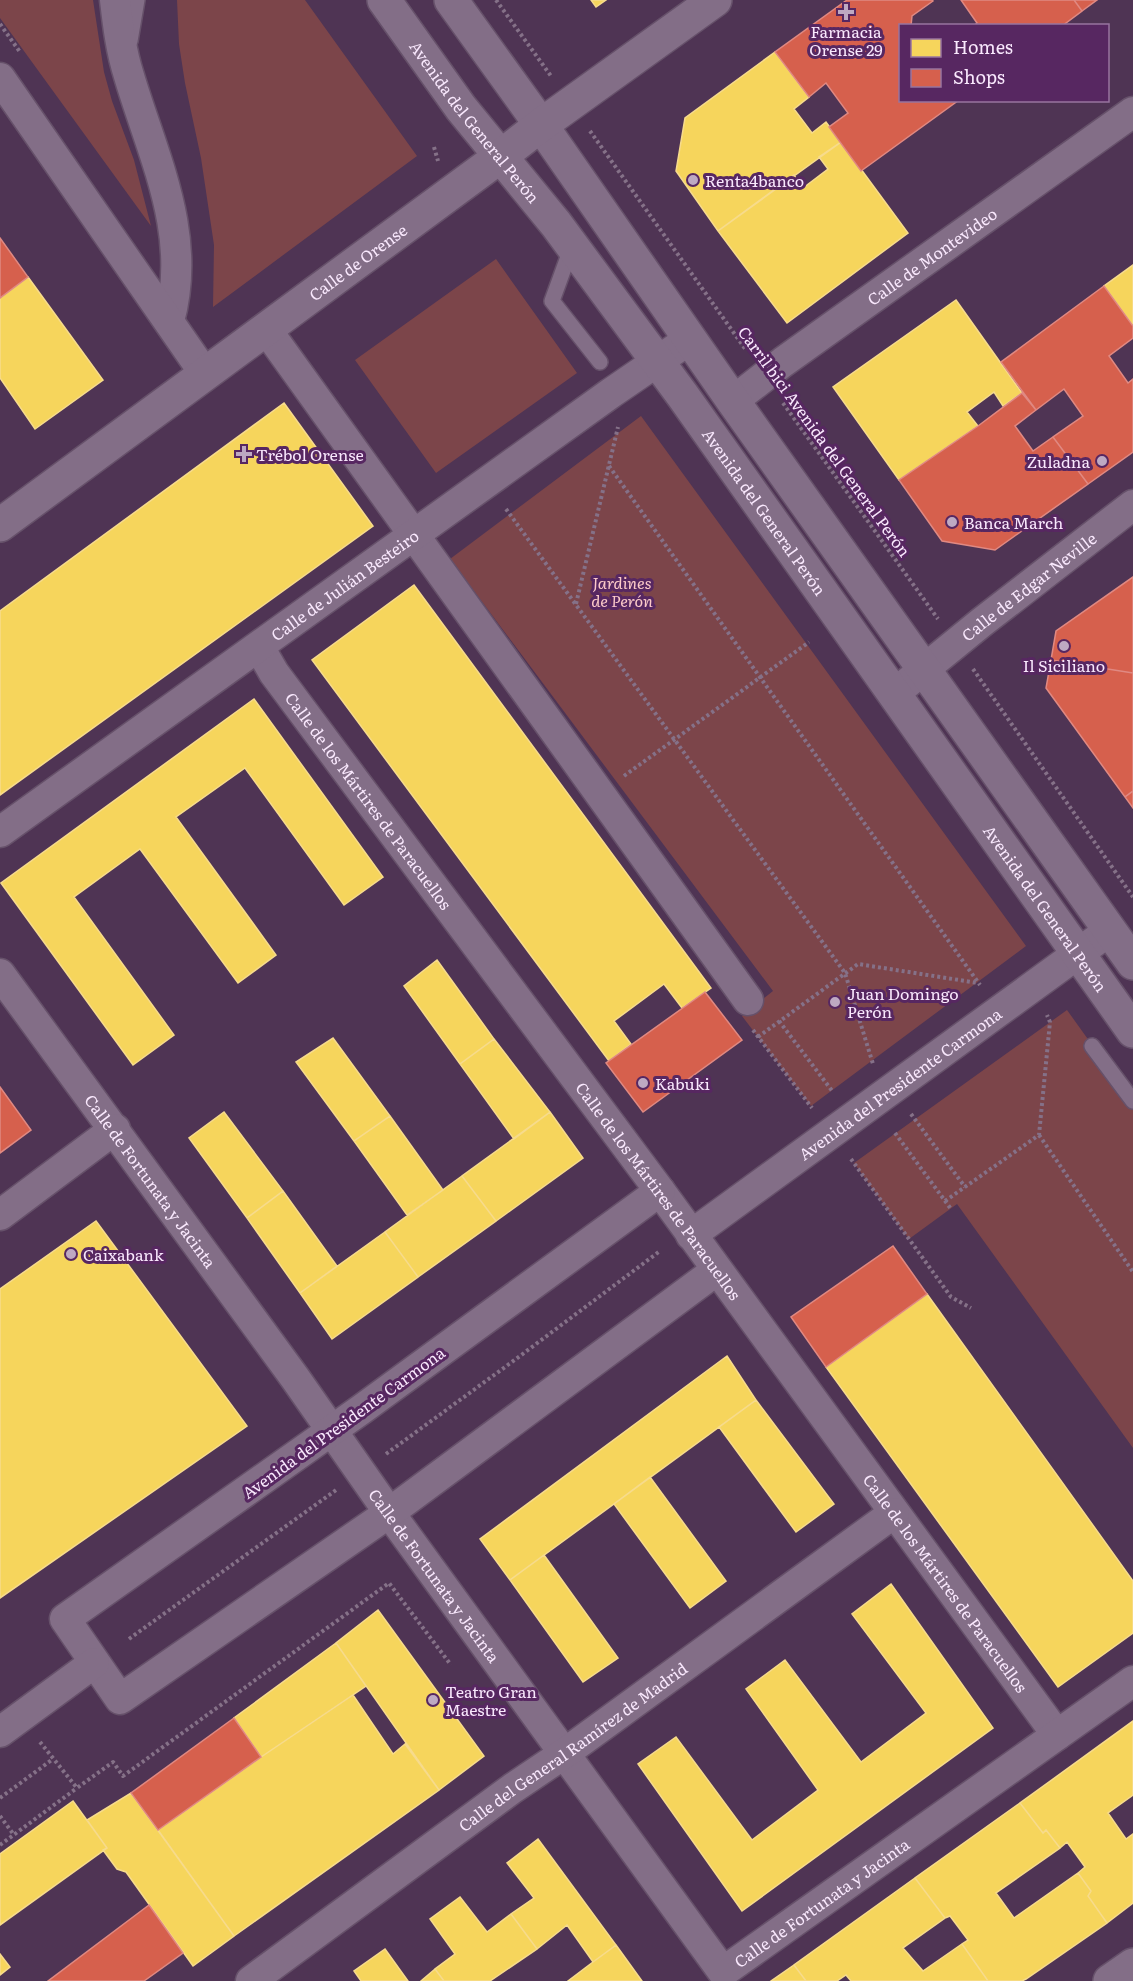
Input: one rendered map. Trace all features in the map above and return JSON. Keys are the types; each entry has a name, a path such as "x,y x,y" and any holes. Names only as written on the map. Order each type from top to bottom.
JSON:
{"main road":[{"name":"Avenida del General Perón","path":"384,0 461,108 572,246 657,361 1133,1030"},
{"path":"451,0 1133,963"},
{"name":"Calle de Orense","path":"0,525 541,125 572,105 715,0"},
{"path":"1110,1981 1133,1965"}],"street":[{"path":"115,0 125,65 164,179 169,205 176,267 174,300 169,321"},
{"path":"0,78 205,374"},
{"name":"Calle de Montevideo","path":"733,400 1133,112"},
{"path":"266,329 748,1000"},
{"name":"Calle de Julián Besteiro","path":"0,832 690,339"},
{"name":"Calle de Edgar Neville","path":"895,693 1133,505"},
{"name":"Calle de los Mártires de Paracuellos","path":"259,647 274,674 660,1191 1057,1735"},
{"name":"Avenida del Presidente Carmona","path":"691,1235 1109,930"},
{"name":"Calle de Fortunata y Jacinta","path":"0,974 115,1129 332,1430 389,1513 723,1972 1133,1681"},
{"path":"0,1215 115,1129"},
{"name":"Avenida del Presidente Carmona","path":"660,1191 332,1430 65,1619 94,1663 120,1699 389,1513 717,1270"},
{"name":"Calle del General Ramírez de Madrid","path":"251,1981 513,1788 565,1753 894,1513"},
{"path":"0,1732 94,1663"}],"lane":[{"path":"125,65 137,0"},
{"path":"572,246 552,301 600,362"},
{"path":"1092,1046 1133,1101"}],"path":[{"name":"Carril bici Avenida del General Perón","path":"496,0 1133,897"},
{"path":"575,604 620,421"},
{"path":"609,466 978,983 858,964 758,1037"},
{"path":"505,508 845,973 876,1070"},
{"path":"616,782 809,642"},
{"path":"748,1000 742,1015 951,1297 971,1308"},
{"path":"1043,1010 1050,1022 1039,1135 1133,1272"},
{"path":"774,1014 838,1099"},
{"path":"907,1108 965,1187"},
{"path":"895,1133 951,1209"},
{"path":"945,1201 1039,1135"},
{"path":"129,1639 524,1354 660,1251"},
{"path":"0,1845 113,1762 123,1776 389,1583 451,1665"},
{"path":"38,1739 77,1788"},
{"path":"0,1798 53,1759"},
{"path":"0,1816 14,1835"}],"green space":[{"path":"0,0 93,0 104,72 134,160 151,226 0,18"},
{"path":"177,0 305,0 417,156 213,307 214,245 201,158 179,44"},
{"path":"496,259 577,373 436,473 355,360"},
{"name":"Jardines de Perón","path":"641,416 1026,946 811,1106 742,1016 773,991 450,559"},
{"path":"1067,1010 1133,1102 1133,1448 957,1204 909,1239 854,1163"}],"building: Homes":[{"path":"591,0 606,0 596,7"},
{"path":"775,52 809,97 794,109 812,133 826,122 841,142 718,231 676,171 685,118"},
{"path":"841,142 908,233 787,323 718,231 794,175 803,188 828,169 819,157"},
{"path":"1133,265 1133,326 1104,286"},
{"path":"28,277 103,380 35,429 0,378 0,298"},
{"path":"956,300 1022,393 1003,406 994,392 967,412 978,426 899,480 833,387"},
{"path":"284,403 373,526 0,795 0,611"},
{"path":"414,585 711,988 682,1008 664,984 614,1021 631,1044 609,1061 312,660"},
{"path":"254,699 383,877 344,905 245,768 176,817 276,955 238,983 140,849 74,897 174,1035 133,1065 1,883"},
{"path":"437,960 494,1039 460,1064 404,986"},
{"path":"333,1038 390,1116 354,1141 296,1062"},
{"path":"494,1039 550,1112 514,1139 460,1064"},
{"path":"224,1112 283,1191 247,1218 189,1138"},
{"path":"550,1112 583,1158 496,1221 462,1176"},
{"path":"390,1116 443,1190 407,1215 354,1141"},
{"path":"462,1176 496,1221 418,1277 385,1232"},
{"path":"283,1191 337,1266 300,1293 247,1218"},
{"path":"96,1221 247,1426 0,1598 0,1289"},
{"path":"385,1232 418,1277 332,1339 300,1293"},
{"path":"927,1294 1133,1581 1133,1633 1058,1687 826,1367"},
{"path":"727,1356 756,1400 510,1580 480,1539"},
{"path":"756,1400 834,1504 796,1532 719,1427"},
{"path":"650,1477 726,1581 690,1608 614,1504"},
{"path":"544,1555 618,1658 583,1682 510,1580"},
{"path":"891,1584 993,1728 742,1911 638,1764 676,1737 752,1840 818,1790 746,1689 785,1660 861,1762 926,1713 852,1614"},
{"path":"378,1610 484,1756 439,1790 336,1643"},
{"path":"336,1643 366,1686 261,1757 234,1718"},
{"path":"353,1695 393,1754 405,1744 439,1790 234,1936 158,1830"},
{"path":"1133,1721 1133,1795 1108,1813 1126,1839 1133,1834 1133,1903 1107,1923 1088,1896 1091,1891 1078,1873 1085,1867 1067,1842 1060,1848 1046,1830 1043,1833 1020,1803"},
{"path":"131,1793 234,1936 193,1966 126,1872 117,1869 103,1850 107,1848 87,1820"},
{"path":"73,1801 107,1848 0,1925 0,1854"},
{"path":"1020,1803 1043,1833 1046,1830 1060,1848 996,1893 1014,1918 1078,1873 1091,1891 1088,1896 1107,1923 1022,1981 988,1981 962,1944 968,1940 950,1916 945,1918 915,1878"},
{"path":"538,1839 616,1945 593,1962 567,1925 537,1949 511,1914 534,1898 507,1863"},
{"path":"915,1878 945,1918 903,1948 923,1971 962,1944 988,1981 851,1981 846,1975 837,1981 806,1981 794,1965"},
{"path":"460,1897 487,1932 511,1914 537,1949 490,1981 444,1981 435,1969 455,1954 430,1919"},
{"path":"616,1945 642,1981 568,1981 593,1962"},
{"path":"385,1949 408,1981 361,1981 354,1971"},
{"path":"0,1954 10,1967 0,1975"},
{"path":"794,1965 806,1981 771,1981"},
{"path":"435,1969 444,1981 421,1981"}],"building: Shops":[{"path":"847,0 932,0 912,16 911,24 899,24 899,102 956,102 861,171 829,127 848,113 826,83 809,97 775,52"},
{"path":"961,0 1074,0 1082,11 1065,24 977,23"},
{"path":"1074,0 1097,0 1082,11"},
{"path":"0,238 28,277 0,298"},
{"path":"1104,286 1133,326 1133,338 1109,356 1128,383 1133,379 1133,452 1088,484 1053,437 1083,416 1064,389 1036,410 1001,362"},
{"path":"1022,393 1036,410 1015,426 1033,451 1053,437 1088,484 995,550 942,541 899,480"},
{"path":"1133,577 1133,673 1051,660 1056,631"},
{"path":"1051,660 1133,673 1133,791 1125,797 1046,688"},
{"path":"1133,791 1133,808 1125,797"},
{"path":"705,992 742,1040 643,1112 606,1063"},
{"path":"0,1087 31,1130 0,1153"},
{"path":"893,1246 927,1294 826,1367 791,1317"},
{"path":"234,1718 261,1757 158,1830 131,1793"},
{"path":"149,1905 183,1953 144,1981 48,1981"}],"place":[{"name":"Farmacia Orense 29","path":"846,12"},
{"name":"Renta4banco","path":"693,180"},
{"name":"Trébol Orense","path":"244,454"},
{"name":"Zuladna","path":"1102,461"},
{"name":"Banca March","path":"952,522"},
{"name":"Il Siciliano","path":"1064,646"},
{"name":"Juan Domingo Perón","path":"835,1002"},
{"name":"Kabuki","path":"643,1083"},
{"name":"Caixabank","path":"71,1254"},
{"name":"Teatro Gran Maestre","path":"433,1700"}]}
